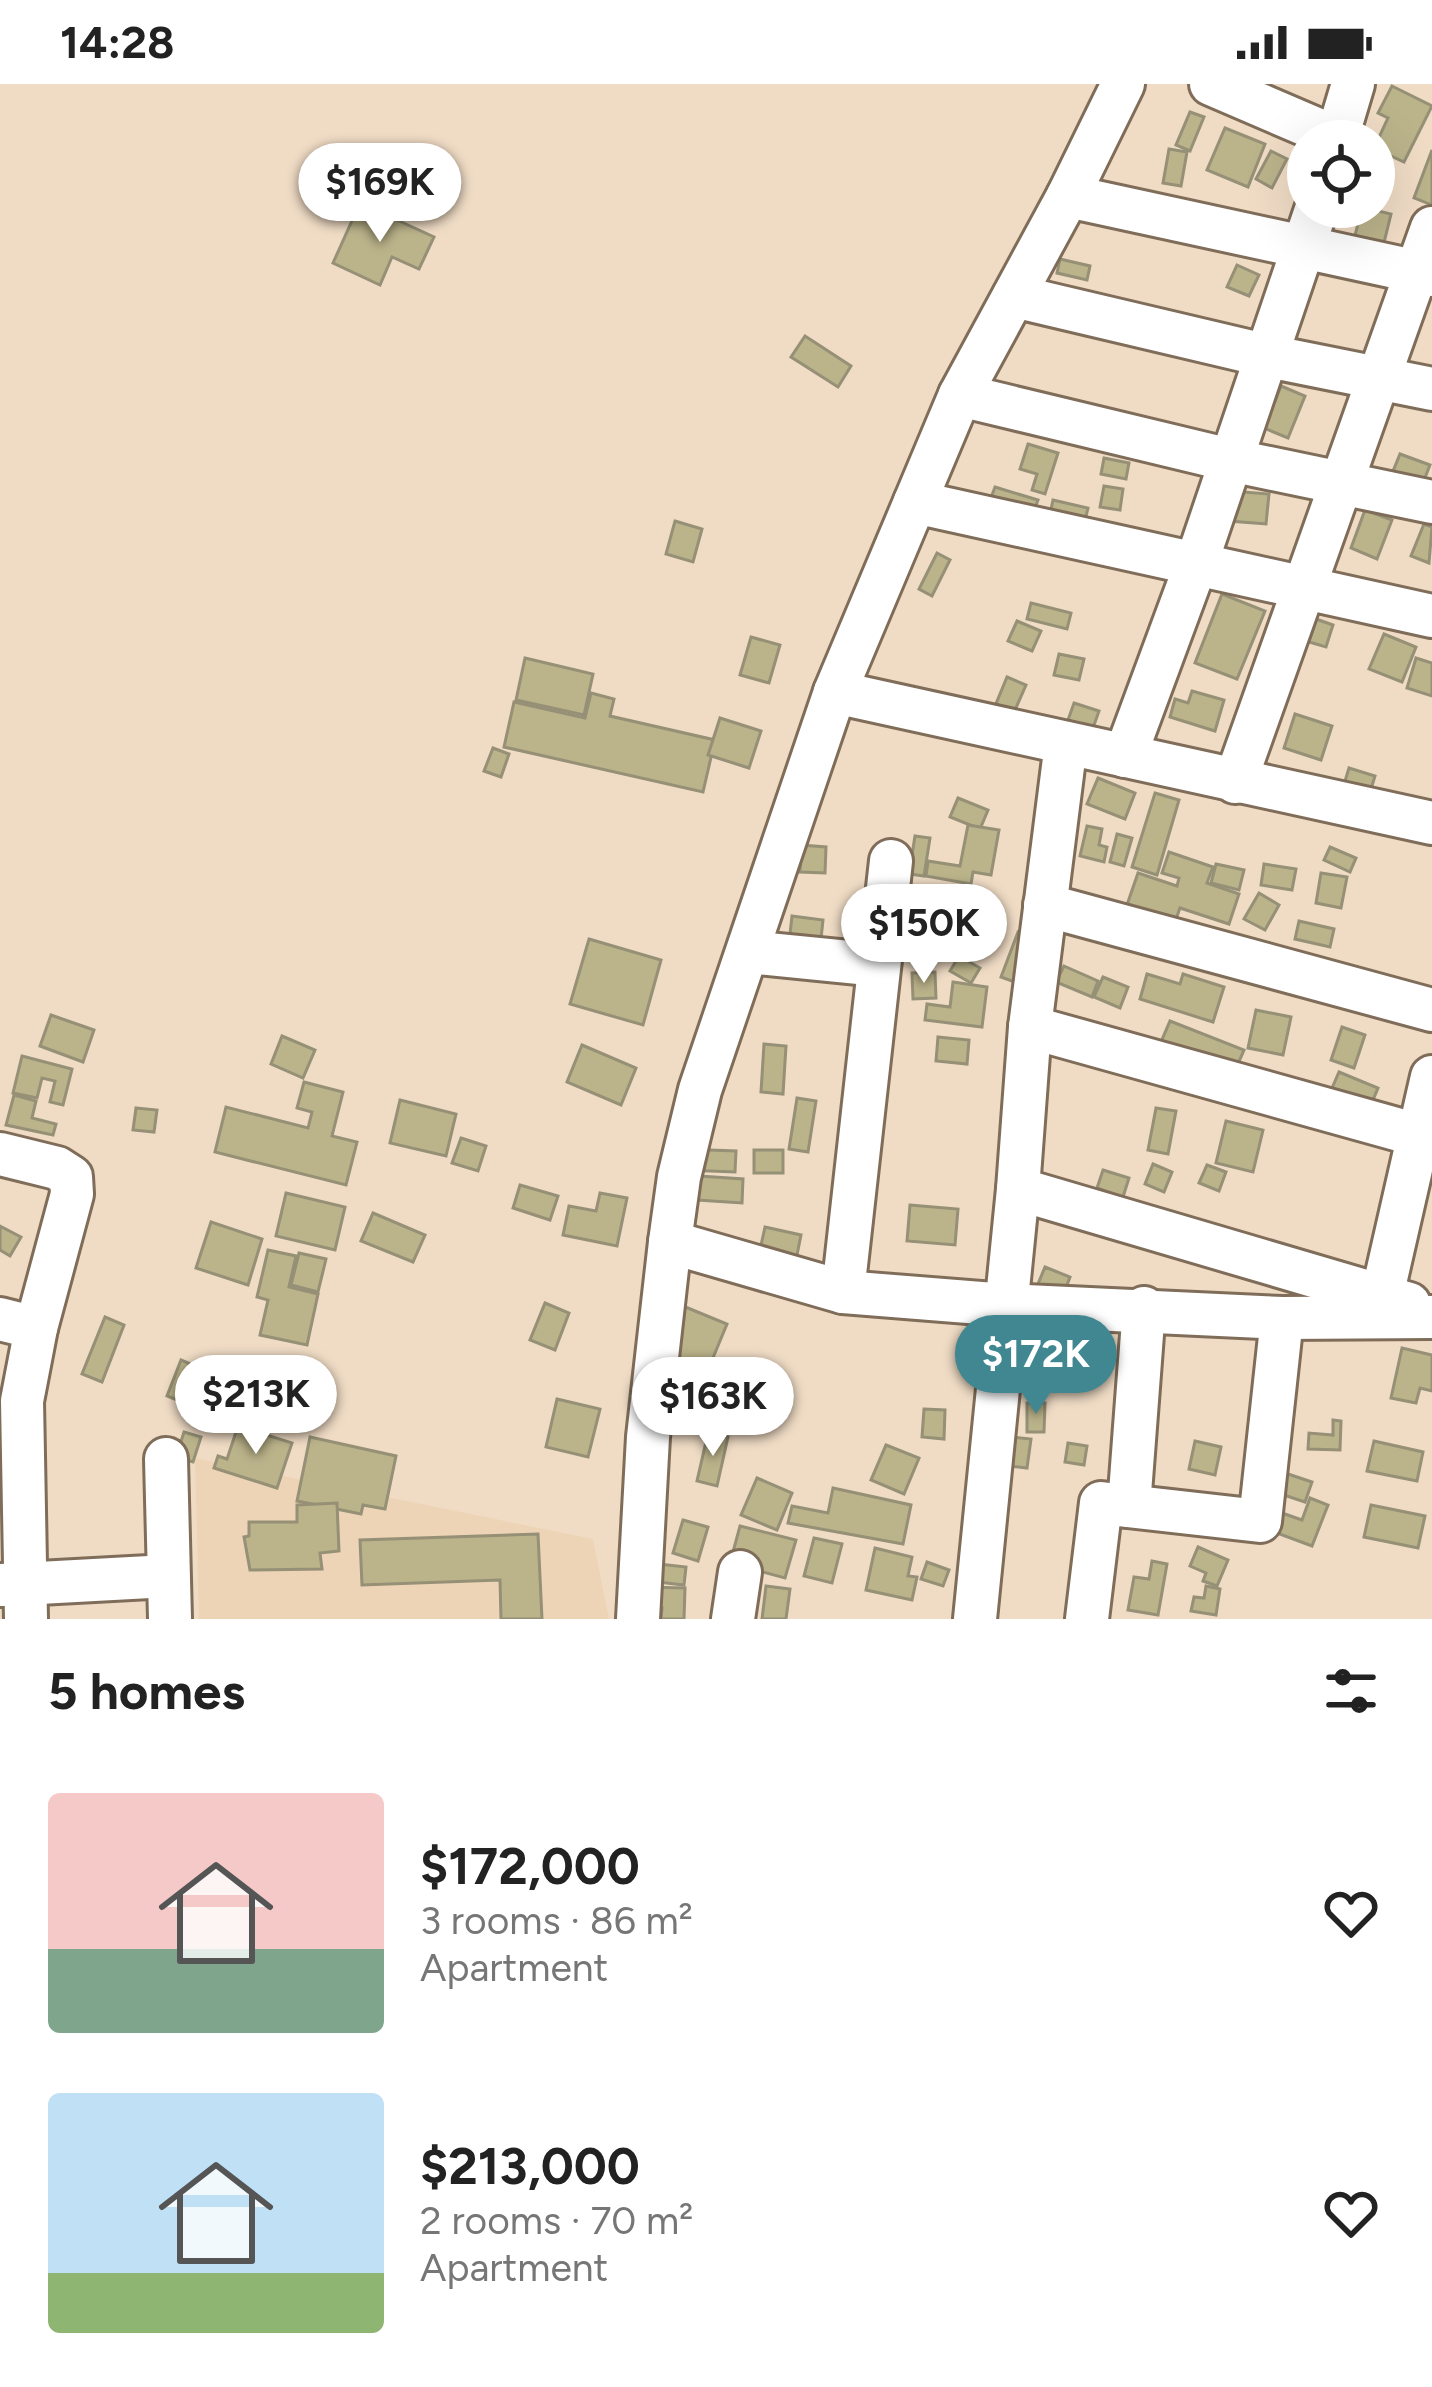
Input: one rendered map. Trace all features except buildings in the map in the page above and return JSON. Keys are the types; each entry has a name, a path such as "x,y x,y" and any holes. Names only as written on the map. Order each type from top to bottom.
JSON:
{"street":[{"path":"638,1619 648,1437 670,1242 700,1090 836,692 915,502 960,395 1123,84"},
{"path":"1210,84 1292,120"},
{"path":"1343,120 1353,84"},
{"path":"1068,196 1424,273"},
{"path":"1125,757 1311,228"},
{"path":"1235,782 1341,483 1424,273 1432,228"},
{"path":"1014,296 1432,389"},
{"path":"960,395 1230,460 1432,502"},
{"path":"915,502 1432,616"},
{"path":"836,692 1432,823"},
{"path":"975,1619 1030,1027 1066,742"},
{"path":"843,1292 891,861"},
{"path":"1046,905 1432,1010"},
{"path":"748,952 879,965"},
{"path":"1030,1027 1424,1137"},
{"path":"1382,1296 1424,1137 1432,1077"},
{"path":"0,1154 57,1168 71,1177 72,1194 67,1220 18,1324 22,1401 10,1453 17,1596 168,1576"},
{"path":"1018,1189 1432,1314"},
{"path":"670,1242 843,1292 1282,1318 1432,1314"},
{"path":"1129,1506 1144,1308"},
{"path":"1087,1619 1101,1503 1260,1521 1282,1318"},
{"path":"166,1459 170,1619"},
{"path":"733,1619 740,1572"}],"shaded area":[{"path":"195,1458 593,1539 609,1619 199,1619"}]}
